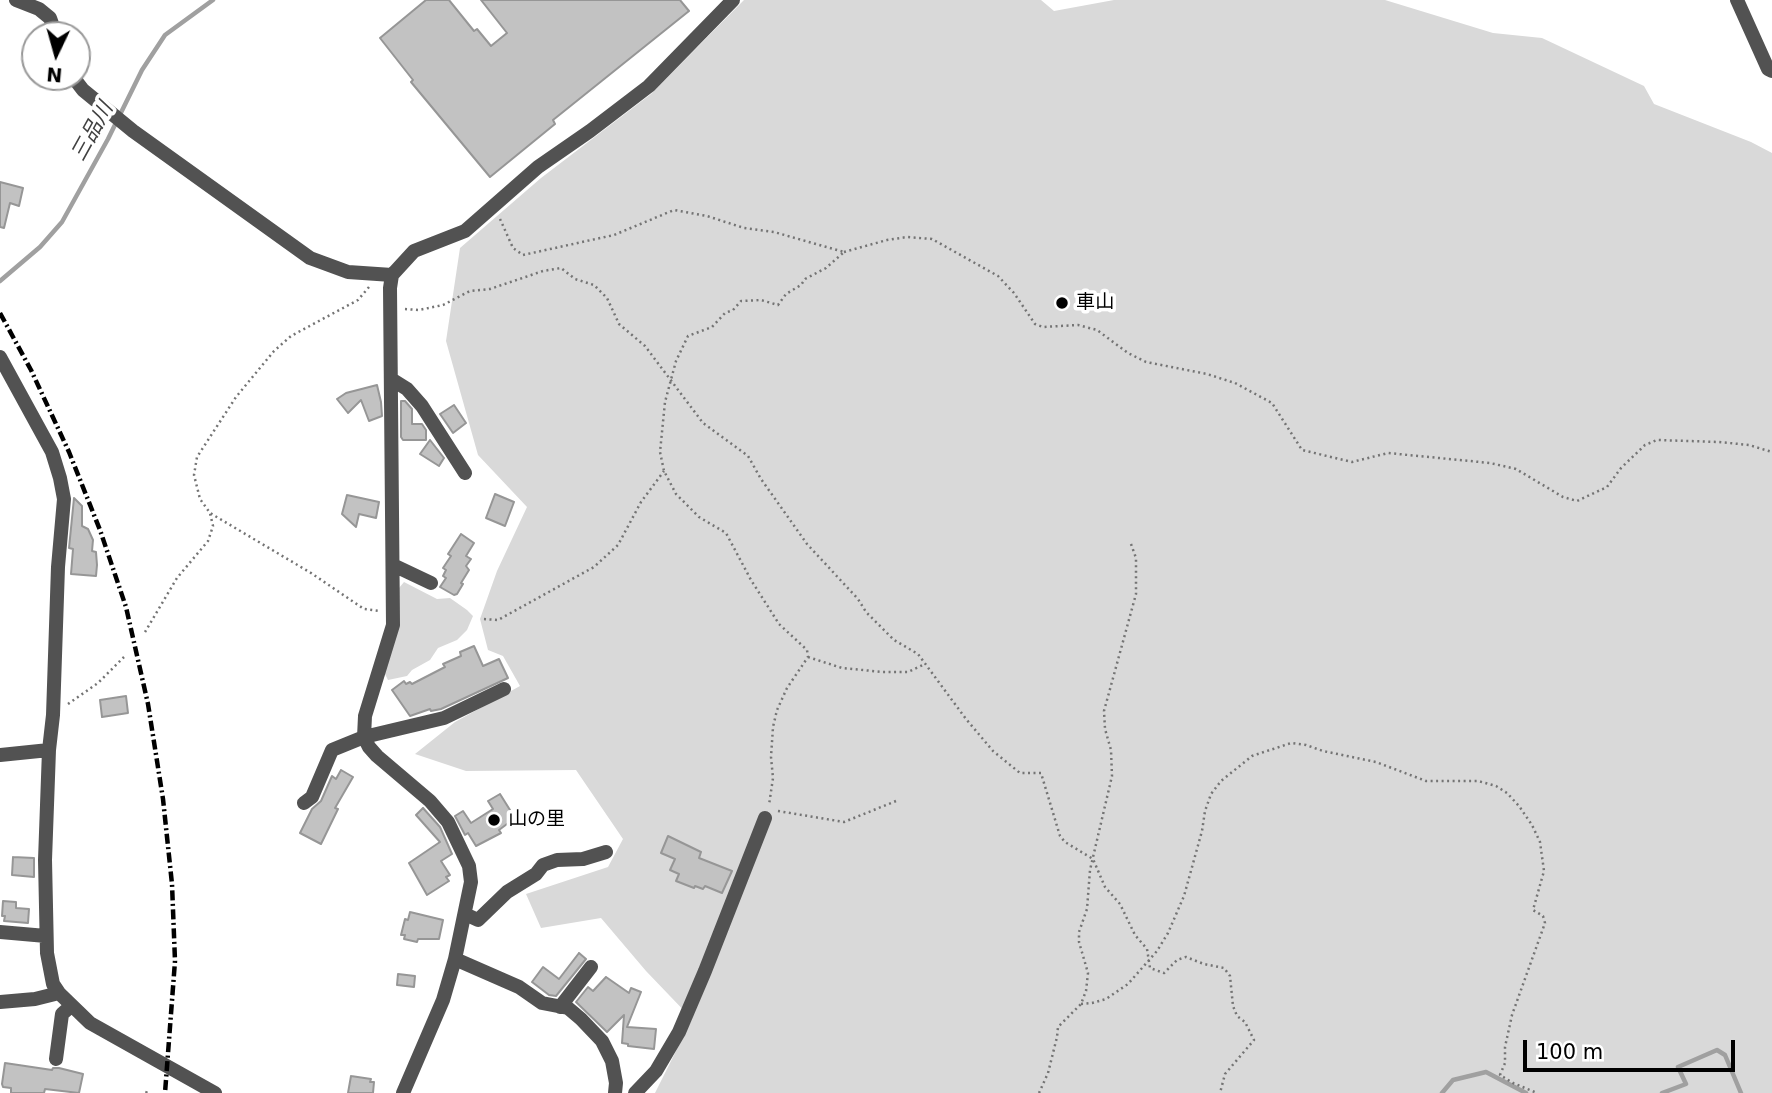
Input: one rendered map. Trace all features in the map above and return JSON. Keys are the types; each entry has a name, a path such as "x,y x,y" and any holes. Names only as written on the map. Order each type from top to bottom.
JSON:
{"street":[{"path":"16,0 41,4 51,21"},
{"path":"403,1093 434,1023 455,959 471,882 469,866 452,828 430,801 377,756 364,737 365,716 391,636 392,275 414,251 465,230 538,167 649,86 733,0"},
{"path":"1737,0 1768,69 1772,71"},
{"path":"84,91 133,131 310,258 348,272 392,275"},
{"path":"0,357 52,452 64,499 58,567 46,860 46,936 53,984 90,1023 215,1093"},
{"path":"391,379 407,389 422,406 465,473"},
{"path":"393,565 431,583"},
{"path":"304,803 312,797 332,750 364,737 444,718 504,689"},
{"path":"0,755 49,750"},
{"path":"635,1093 656,1072 679,1032 765,818"},
{"path":"464,914 478,920 507,892 536,874 543,865 557,860 583,859 606,852"},
{"path":"0,932 46,936"},
{"path":"455,959 519,987 542,1003 568,1008 602,1041 612,1061 617,1083 615,1093"},
{"path":"559,1007 591,967"},
{"path":"0,1002 35,999 59,993"},
{"path":"56,1059 62,1014 71,1006"}],"path":[{"path":"495,206 503,231 513,248 523,255 614,235 674,210 706,216 744,229 774,232 844,252"},
{"path":"896,801 844,822 768,810 774,778 771,757 775,719 787,688 808,657 807,650 779,624 765,604 726,533 689,509 676,494 664,471 660,452 665,402 671,377 688,336 712,327 724,313 733,310 741,301 761,300 778,306 786,294 801,285 805,279 826,268 844,252 897,239 932,239 998,275 1035,324 1043,327 1078,325 1097,330 1128,353 1146,362 1207,374 1235,383 1272,403 1301,450 1352,462 1388,453 1490,463 1516,469 1563,497 1577,501 1607,487 1645,444 1657,440 1749,445 1772,452"},
{"path":"391,309 419,310 443,306 470,291 490,289 543,271 561,268 575,279 594,285 607,298 619,324 645,346 671,377 703,423 748,456 807,544 894,640 918,654 993,751 1020,773 1041,773 1060,836 1093,859 1105,887 1147,949 1150,968 1164,973 1177,960 1186,957 1224,968 1230,976 1233,1006 1237,1016 1252,1033 1254,1040 1225,1074 1220,1093"},
{"path":"145,632 177,578 208,541 213,526 210,513 200,499 194,475 197,457 252,375 291,336 358,300 368,289 373,274"},
{"path":"484,619 498,620 594,566 618,545 641,502 664,471"},
{"path":"210,513 311,573 363,608 392,612"},
{"path":"1038,1093 1048,1073 1058,1027 1081,1004 1088,973 1079,942 1079,932 1087,909 1093,859 1112,776 1111,750 1105,729 1104,711 1136,594 1136,558 1131,544"},
{"path":"54,715 98,683 124,657"},
{"path":"808,657 842,668 883,671 908,672 925,664"},
{"path":"1081,1004 1106,999 1128,984 1157,951 1184,896 1211,794 1221,781 1252,756 1291,743 1299,744 1376,762 1412,778 1426,781 1478,781 1496,786 1507,793 1532,825 1540,842 1544,871 1533,910 1543,916 1545,923 1511,1015 1505,1063 1500,1075 1537,1093"}],"shaded area":[{"path":"744,0 1041,0 1054,11 1114,0 1385,0 1493,33 1542,38 1644,86 1654,104 1751,142 1772,153 1772,1093 655,1093 692,1019 601,918 541,928 526,894 608,867 623,839 576,770 466,771 415,754 455,722 520,686 503,656 488,650 480,619 497,571 527,507 478,455 446,341 460,248 541,178 651,94"},
{"path":"404,582 437,599 450,598 473,616 467,630 457,640 438,648 430,660 407,676 388,680 384,672 399,588"}],"building":[{"path":"426,0 449,0 474,31 477,29 491,46 507,33 481,0 680,0 689,11 553,120 555,124 490,177 411,82 413,80 380,38"},
{"path":"0,182 23,188 19,206 10,203 4,228 0,227"},
{"path":"377,385 382,416 369,421 361,400 348,413 337,399 346,393"},
{"path":"401,401 405,401 412,409 412,424 422,424 426,430 426,440 403,440 401,437"},
{"path":"454,405 466,423 453,433 440,414"},
{"path":"430,440 444,458 439,466 420,454"},
{"path":"495,494 514,502 505,526 486,518"},
{"path":"347,495 379,502 376,518 359,514 356,527 342,514"},
{"path":"74,498 82,506 82,526 88,529 93,540 96,576 71,574 73,549 69,548"},
{"path":"461,534 474,543 466,556 471,559 466,566 469,570 454,595 440,587 446,578 443,576 446,570 443,568 451,556 448,554"},
{"path":"474,646 483,666 499,659 508,678 441,709 430,709 410,716 392,690 404,681 406,684 412,684 445,667 443,664 461,656 460,652"},
{"path":"126,696 128,713 102,717 100,700"},
{"path":"341,770 353,777 335,808 338,809 321,844 300,833 312,809 321,801 332,776 336,779"},
{"name":"山の里","path":"500,794 515,818 499,830 501,833 476,846 468,833 465,835 455,816 463,811 471,823 493,809 488,801"},
{"path":"423,808 440,827 452,854 441,861 450,875 446,877 449,881 427,895 409,863 440,842 416,815"},
{"path":"668,836 701,852 699,858 732,871 722,893 705,886 703,889 694,888 676,881 679,874 670,870 675,859 661,853"},
{"path":"13,857 34,858 34,877 12,875"},
{"path":"3,901 16,902 16,908 29,909 28,923 4,921"},
{"path":"410,912 443,920 439,939 418,939 417,942 404,939 405,935 401,935 405,919 408,920"},
{"path":"579,953 586,959 556,996 549,995 532,982 543,967 559,979"},
{"path":"398,974 415,976 414,987 397,985"},
{"path":"606,977 629,993 631,988 641,992 627,1027 656,1029 654,1049 622,1043 624,1015 607,1032 576,1002 588,987 593,991"},
{"path":"5,1063 52,1070 59,1068 83,1074 79,1093 45,1089 44,1093 11,1093 11,1088 3,1087 2,1084"},
{"path":"351,1076 371,1079 370,1082 374,1082 373,1093 348,1093"}],"waterway":[{"name":"三品川","path":"0,281 40,247 62,222 142,70 165,35 213,0"},
{"path":"1662,1093 1686,1084 1678,1067 1717,1050 1725,1055 1741,1093"},
{"path":"1442,1093 1453,1080 1486,1072 1526,1093"}],"railway":[{"path":"0,313 31,370 69,452 100,530 126,607 148,704 163,799 172,884 175,961 165,1093"}],"place":[{"name":"車山","path":"1062,303"},
{"name":"山の里","path":"494,820"}]}
